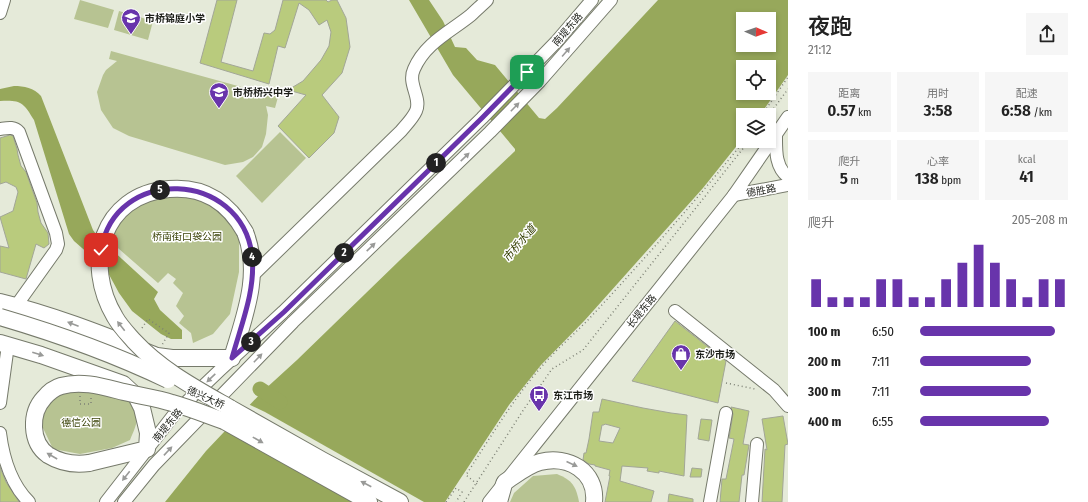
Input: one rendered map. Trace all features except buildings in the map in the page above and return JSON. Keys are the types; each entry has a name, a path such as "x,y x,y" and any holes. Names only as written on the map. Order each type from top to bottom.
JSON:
{"main road":[{"path":"0,302 66,321 158,356 172,358 232,358 248,303 252,276 252,253 245,232 237,218 228,209 208,195 189,190 159,190 146,194 132,201 120,210 107,229 102,244 99,267 103,292 115,318 123,329 157,362 227,414"},
{"name":"德兴大桥","path":"0,317 83,344 135,364 227,414 329,464 400,502"},
{"name":"德兴大桥","path":"0,328 62,347 132,374 227,414 369,502"},
{"path":"4,344 41,355 123,384 136,396 142,408 148,433 147,449 89,463 70,464 47,454 41,447 33,426 34,416 39,403 51,390 61,386 80,384 100,386 171,402 227,414"},
{"path":"499,502 504,483 534,464 556,460 575,465 583,470 594,490 594,502"}],"street":[{"path":"0,13 4,0"},
{"path":"252,276 401,131 416,111 417,106 412,74 419,59 430,45 487,0"},
{"name":"南堤东路","path":"106,502 176,412 232,358 284,312 482,118 556,42 592,0"},
{"name":"南堤东路","path":"124,502 164,454 293,322 490,132 540,81 611,0"},
{"name":"长堤东路","path":"776,135 788,117"},
{"path":"0,129 13,128 19,132 56,233 58,244 54,254 16,306"},
{"name":"长堤东路","path":"489,502 734,195 767,148"},
{"name":"德胜路","path":"776,148 776,157 782,173 788,177"},
{"name":"德胜路","path":"734,195 788,185"},
{"path":"676,312 774,390 788,406"},
{"path":"0,403 4,344"},
{"path":"710,502 726,413"},
{"path":"0,433 2,449 8,467 15,482 29,502"},
{"path":"752,502 757,444"}],"path":[{"path":"767,108 788,77"},
{"path":"774,108 788,89"},
{"path":"476,484 466,475 511,407 542,366 586,321 704,190 738,148"},
{"path":"464,502 524,409 552,369 583,350 743,148"},
{"path":"142,328 148,319 169,333 160,348"},
{"path":"726,383 762,390"},
{"path":"446,502 456,488 462,492 456,502"}],"green space":[{"path":"80,0 114,10 108,28 74,19"},
{"path":"119,11 153,21 148,40 114,30"},
{"path":"111,51 278,97 275,108 266,106 268,115 266,134 262,147 253,157 243,162 225,165 129,136 113,128 101,110 97,92 106,70 117,61 109,59"},
{"path":"280,132 306,158 262,203 236,176"},
{"name":"桥南街口袋公园","path":"171,192 214,203 239,230 239,272 230,314 213,334 193,343 191,333 179,323 184,316 176,306 183,293 173,283 176,279 168,273 158,283 111,242 118,217 140,200"},
{"name":"德信公园","path":"79,390 131,399 136,410 137,420 130,440 112,448 80,454 53,449 43,428 42,421 48,403 59,394"},
{"path":"557,474 570,481 575,488 579,502 510,502 514,493 533,476"}],"water":[{"name":"市桥水道","path":"409,0 429,0 443,21 455,47 466,48 477,60 495,65 539,118 545,119 658,0 788,0 788,75 776,92 776,60 736,60 736,100 770,100 765,108 736,108 736,147 703,188 585,320 541,365 509,405 445,502 165,502 206,451 263,391 515,151 515,149 453,75"},
{"path":"14,86 29,88 41,96 93,230 98,237 158,292 154,299 160,310 182,330 182,339 171,339 161,334 132,311 119,293 106,269 74,241 69,234 34,120 21,103 13,101 0,101 0,89"}],"pier":[{"path":"248,404 265,412 424,502 358,502 224,430"}],"waterway":[{"path":"260,389 280,402"}],"place":[{"name":"市桥锦庭小学","path":"131,35"},
{"name":"市桥桥兴中学","path":"219,109"},
{"name":"东沙市场","path":"681,371"},
{"name":"东江市场","path":"539,412"}],"route":[{"path":"101,250 107,229 120,210 132,201 146,194 159,190 189,190 208,195 228,209 237,218 245,232 252,253 252,282 248,303 232,358 284,312 527,72"}]}
